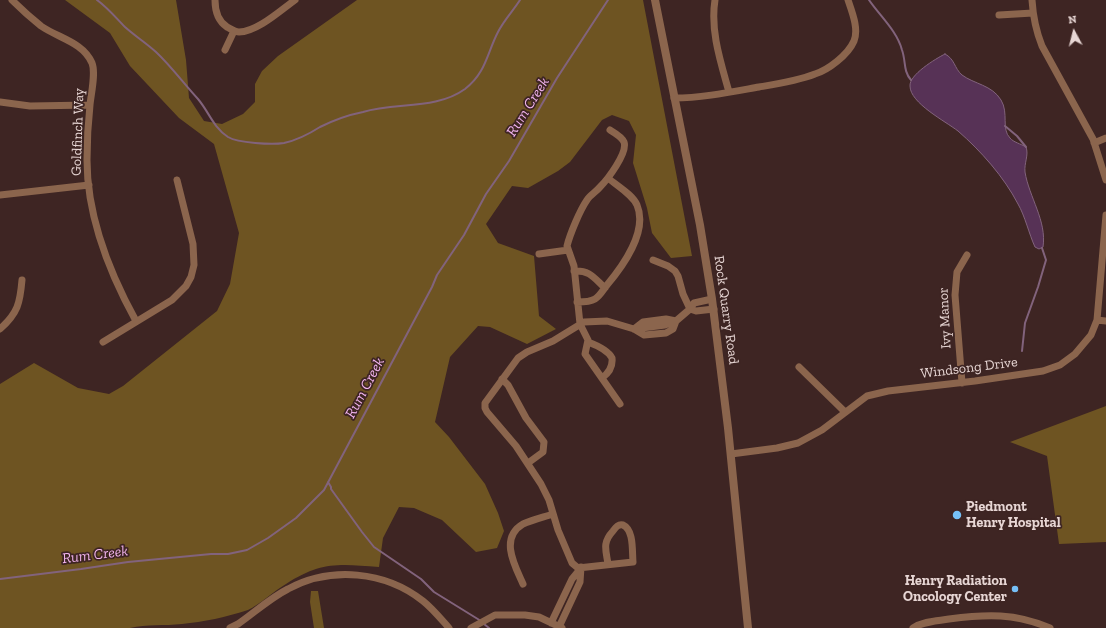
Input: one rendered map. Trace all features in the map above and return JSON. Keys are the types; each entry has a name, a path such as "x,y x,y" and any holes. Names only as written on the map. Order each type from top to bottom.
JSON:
{"street":[{"name":"Goldfinch Way","path":"12,0 42,26 83,49 92,64 93,78 87,149 89,185 98,229 106,256 117,284 136,321"},
{"path":"215,0 215,9 218,17 225,26 234,31 241,32 260,25 295,0"},
{"name":"Rock Quarry Road","path":"655,0 700,225 714,309 731,454 748,628"},
{"path":"715,0 715,32 720,61 729,92"},
{"path":"674,98 729,92 792,81 816,74 846,54 854,41 856,33 848,0"},
{"path":"1032,0 1037,32 1042,46 1094,143 1106,180"},
{"path":"999,15 1033,13"},
{"path":"225,50 234,31"},
{"path":"0,102 30,106 90,105"},
{"path":"610,130 623,139 625,145 620,159 608,178 586,201 567,244 573,263 580,324 588,342 585,354 620,404"},
{"path":"1094,143 1106,138"},
{"path":"577,302 593,300 605,288 626,260 638,230 640,221 638,208 635,201 608,178"},
{"path":"103,342 172,300 186,286 191,277 194,265 193,244 177,180"},
{"path":"0,195 89,185"},
{"name":"Windsong Drive","path":"731,454 777,448 798,443 822,430 867,396 888,391 1043,371 1060,365 1075,354 1091,335 1097,320 1106,215"},
{"path":"539,254 568,250"},
{"name":"Ivy Manor","path":"962,382 955,295 957,272 967,255"},
{"path":"653,260 675,270 690,309 696,311 714,309"},
{"path":"574,271 587,272 605,288"},
{"path":"0,329 10,319 19,304 22,280"},
{"path":"608,564 606,539 617,526 623,524 627,527 629,531 633,562 576,568 572,563 560,535 546,495 516,446 485,408 486,401 518,358 527,352 553,341 580,324 587,321 607,321 634,329 644,335 666,333 672,329 676,321 690,309 694,303 712,299"},
{"path":"634,329 643,322 666,319 676,321"},
{"path":"1097,320 1106,322"},
{"path":"588,342 612,356 611,368 602,378"},
{"path":"799,367 845,412"},
{"path":"502,379 508,385 526,418 544,442 543,452 528,464"},
{"path":"523,584 510,554 512,538 517,529 523,524 553,514"},
{"path":"551,623 572,579 581,568"},
{"path":"471,628 495,615 525,615 539,617 561,627 580,582 581,568"},
{"path":"230,628 238,624 287,589 304,581 319,577 348,574 393,583 410,592 424,602 449,628"},
{"path":"913,628 929,622 984,615 1016,617 1050,628"}],"shaded area":[{"path":"65,0 176,0 186,60 189,98 204,121 222,124 243,114 255,102 255,84 262,71 278,56 357,0 643,0 692,256 671,258 652,233 647,208 633,163 636,135 629,121 612,115 602,120 570,162 558,171 528,188 512,186 486,224 498,243 534,256 539,316 556,329 527,344 490,327 478,326 450,357 435,422 449,437 485,484 504,531 497,548 476,552 442,520 414,508 399,507 383,538 379,567 342,565 310,571 281,587 252,608 240,613 190,623 130,628 0,628 0,384 34,363 78,388 109,394 123,386 217,311 230,284 239,233 214,144 179,118 130,66 110,33"},
{"path":"945,54 951,58 962,75 988,88 997,95 1005,110 1007,134 1013,141 1026,147 1027,153 1025,172 1040,218 1044,237 1043,247 1039,249 1035,247 1023,214 1012,194 991,165 967,139 929,111 916,99 912,92 910,86 911,82 918,72"},
{"path":"1106,406 1106,542 1059,544 1047,456 1010,442"},
{"path":"311,591 318,591 324,628 314,628 310,602"}],"waterway":[{"path":"97,0 125,27 162,57 198,99 223,133 228,137 239,141 272,144 294,140 331,122 352,115 376,109 429,103 454,96 472,83 482,69 500,28 520,0"},
{"name":"Rum Creek","path":"0,579 128,562 211,554 228,554 247,550 268,538 296,518 324,490 437,275 464,235 486,194 509,161 557,78 608,0"},
{"path":"869,0 888,24 900,43 908,77 911,80"},
{"path":"1005,126 1017,136 1026,147"},
{"path":"1022,351 1025,323 1046,260 1042,248"},
{"path":"328,482 331,489 374,547 421,579 434,592 481,621"},
{"path":"484,624 489,628"}],"place":[{"name":"Piedmont Henry Hospital","path":"957,515"},
{"name":"Henry Radiation Oncology Center","path":"1015,589"}]}
